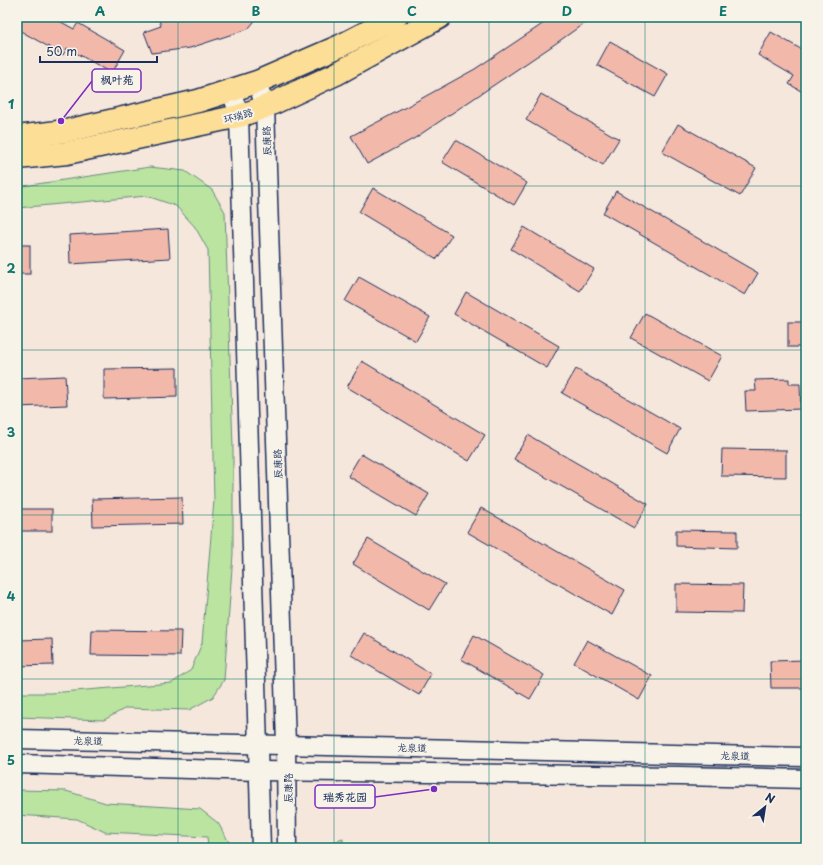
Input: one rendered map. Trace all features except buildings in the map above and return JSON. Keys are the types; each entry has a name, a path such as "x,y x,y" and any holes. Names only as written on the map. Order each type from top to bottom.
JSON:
{"main road":[{"path":"17,137 66,131 198,101 257,82 340,46 396,17"},
{"name":"环瑞路","path":"17,158 67,153 239,116 264,107 336,74 440,17"}],"street":[{"name":"辰康路","path":"257,82 264,107 287,771 287,848"},
{"path":"231,90 239,116 261,848"},
{"name":"龙泉道","path":"17,739 258,743 806,757"},
{"path":"17,764 259,771 806,779"}],"green space":[{"path":"150,167 185,171 212,190 225,212 233,447 233,554 224,680 213,697 189,710 126,708 104,720 17,717 17,693 50,693 172,683 191,670 202,643 214,500 208,250 195,227 176,206 147,196 17,208 17,187"},
{"path":"17,790 66,791 106,803 200,809 218,823 230,844 230,848 208,848 207,837 105,832 77,819 17,815"},
{"path":"343,839 343,848 326,848 329,843"}],"place":[{"name":"枫叶苑","path":"61,121"},
{"name":"瑞秀花园","path":"434,789"}]}
